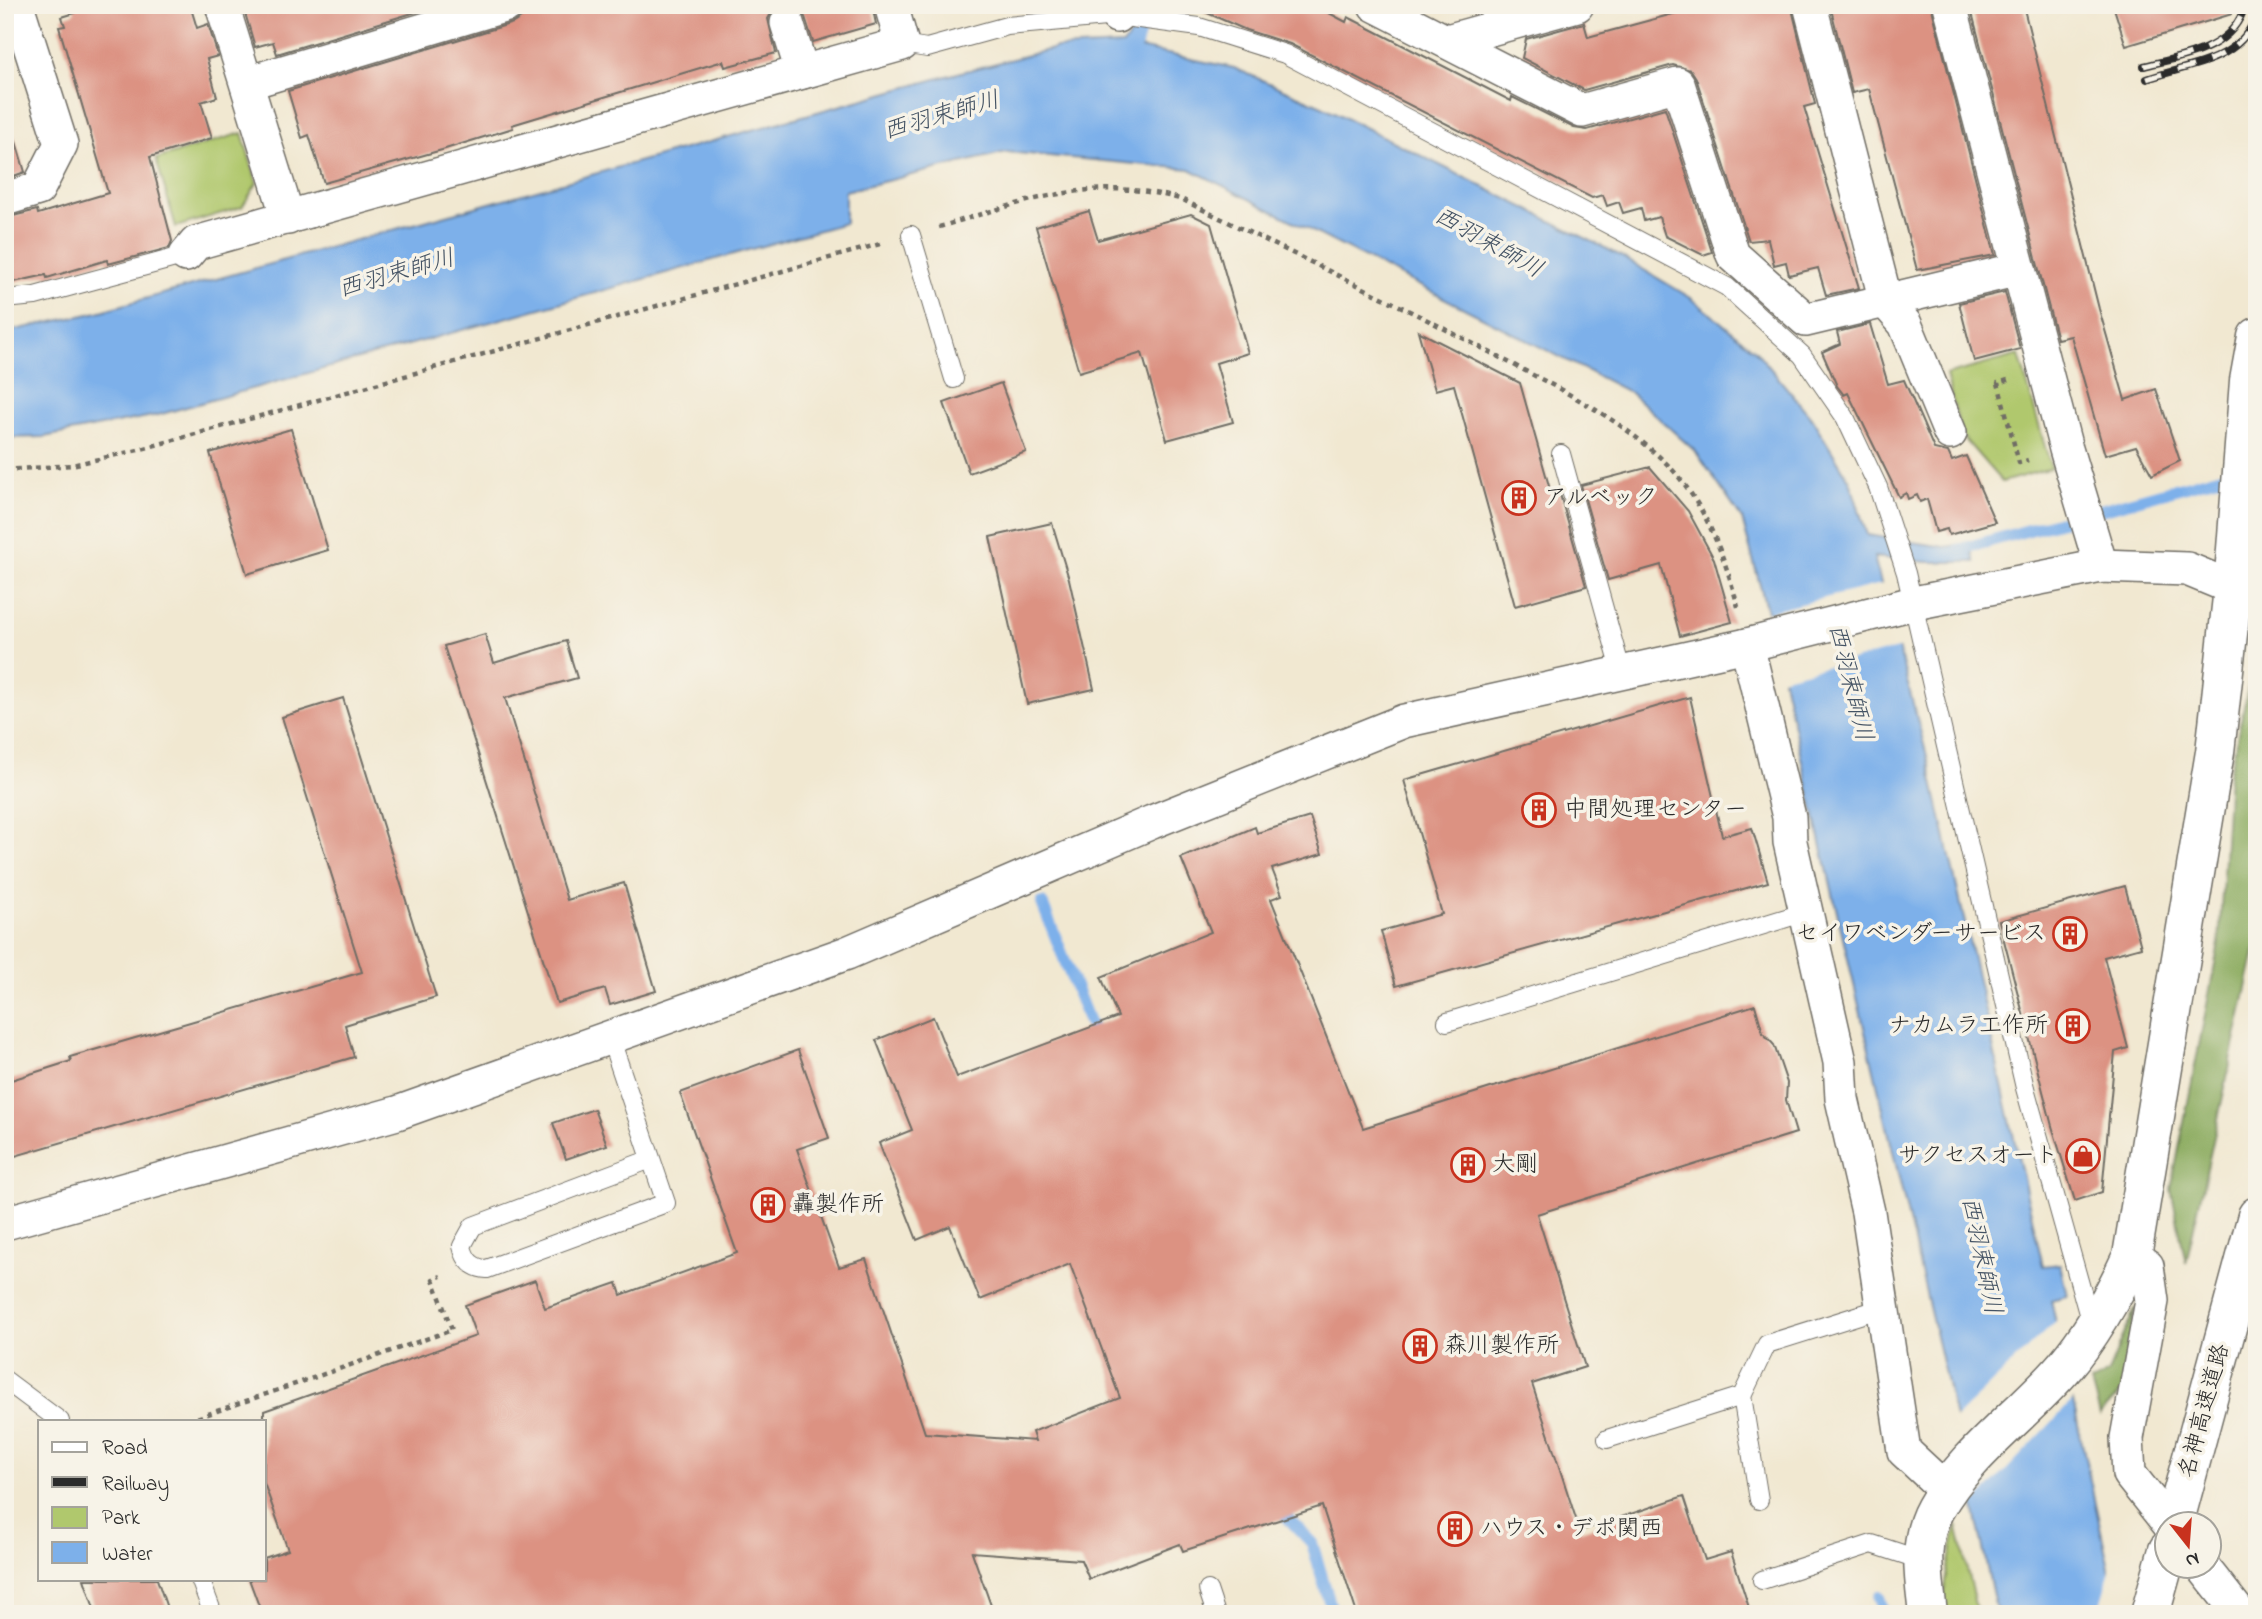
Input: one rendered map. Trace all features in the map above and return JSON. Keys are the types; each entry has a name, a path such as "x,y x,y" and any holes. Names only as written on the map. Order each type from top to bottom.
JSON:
{"main road":[{"path":"1928,1614 1921,1560 1934,1510 1957,1480 2066,1365 2113,1297 2132,1256 2215,752 2245,590 2240,475 2257,337"},
{"name":"名神高速道路","path":"2177,1510 2257,1216"},
{"path":"2150,1614 2160,1580"}],"street":[{"path":"5,199 38,189 61,144 17,5"},
{"path":"222,5 288,218"},
{"path":"247,83 507,5"},
{"path":"186,255 196,243 902,44 891,5"},
{"path":"1374,5 1582,111 1678,84 1733,255 1805,320 2019,270"},
{"path":"1447,41 1577,5"},
{"path":"1810,5 1886,302 1905,324 1950,433"},
{"path":"1950,5 2097,553"},
{"path":"788,23 802,72"},
{"path":"5,1223 397,1113 847,953 1152,822 1404,721 1621,670 1747,645 1910,588 2097,553 2187,569 2245,590"},
{"path":"1747,645 1789,817 1790,842 1840,1062 1842,1099 1868,1212 1904,1451 1957,1480"},
{"path":"2132,1256 2147,1266 2152,1301 2127,1438 2130,1474 2160,1510"},
{"path":"2213,1580 2240,1614"}],"lane":[{"path":"902,44 927,48 1007,26 1130,15 1199,27 1285,54 1727,287 1802,355 1845,418 1878,487 1893,530 1910,588 2025,1088 2092,1328"},
{"path":"911,235 954,379"},
{"path":"5,299 35,296 186,255"},
{"path":"1560,454 1621,670"},
{"path":"1447,1022 1806,912"},
{"path":"610,1037 666,1203 487,1269 478,1268 464,1256 462,1246 473,1226 651,1159"},
{"path":"1759,1500 1742,1396 1767,1344 1882,1308"},
{"path":"5,1380 59,1420"},
{"path":"1607,1440 1742,1396"},
{"path":"1762,1580 1872,1544 1921,1560"},
{"path":"200,1580 213,1614"},
{"path":"1208,1590 1216,1614"}],"path":[{"path":"191,1420 452,1330 433,1279 471,1263"}],"green space":[{"path":"242,133 257,183 242,207 176,227 156,159"},
{"path":"2019,355 2051,468 2002,482 1962,436 1946,375"},
{"path":"2257,661 2257,943 2186,1263 2171,1189 2219,943 2229,774 2253,666"},
{"path":"2135,1308 2123,1389 2100,1415 2091,1383 2108,1373"},
{"path":"1957,1525 1977,1614 1944,1614 1945,1581"}],"water":[{"name":"西羽束師川","path":"1132,32 1142,34 1139,48 1234,68 1322,106 1617,254 1691,298 1755,350 1811,417 1850,481 1867,535 1945,547 1970,543 1975,562 1928,562 1874,557 1927,756 2043,1266 2060,1264 2067,1296 2051,1300 2119,1614 1997,1614 1955,1418 1767,611 1742,519 1696,452 1631,393 1190,169 1006,152 845,191 845,223 158,415 44,437 5,438 5,332 94,313 954,74 1056,48 1123,45"}],"pier":[{"path":"1885,583 1902,648 1780,678 1764,613"},
{"path":"2059,1318 2076,1397 1971,1507 1952,1421"},
{"path":"2112,1563 2122,1614 2097,1614"}],"building":[{"path":"73,5 190,5 197,28 208,24 218,56 207,59 217,97 201,102 212,138 150,157 172,241 169,248 108,264 107,260 47,278 46,275 5,284 5,218 37,210 38,214 108,193 59,27 65,26 62,17 75,13"},
{"path":"270,5 439,5 277,54 273,42 255,47 245,13"},
{"path":"526,5 780,5 768,19 776,53 725,67 723,61 512,125 513,128 442,150 324,183 309,135 302,138 288,91 513,23 521,18"},
{"path":"793,5 872,5 876,24 813,42 805,17"},
{"path":"1189,5 1314,5 1346,22 1348,17 1511,101 1512,97 1574,128 1587,130 1665,108 1712,252 1703,255 1665,236 1659,217 1644,221 1641,208 1623,213 1619,202 1607,206 1603,195 1592,198 1290,44 1246,30"},
{"path":"1706,5 1791,5 1815,104 1804,107 1859,288 1826,295 1818,268 1789,275 1786,262 1774,265 1768,239 1749,241 1696,78 1691,70 1673,65 1584,90 1522,58 1526,39 1584,23 1588,37"},
{"path":"1830,5 1931,5 1995,255 1917,270 1869,89 1852,93"},
{"path":"1970,5 2023,5 2099,309 2125,400 2156,389 2180,461 2152,475 2136,446 2105,455 2071,336 2057,339"},
{"path":"2113,5 2231,5 2232,14 2126,46"},
{"path":"14,135 25,172 5,179 5,136"},
{"path":"1089,211 1098,240 1191,214 1211,224 1248,353 1216,363 1233,422 1167,440 1142,353 1079,372 1036,227"},
{"path":"2005,292 2020,349 1974,361 1959,303"},
{"path":"1870,324 1888,384 1904,380 1934,449 1948,452 1952,461 1966,456 1995,522 1949,535 1947,529 1936,532 1927,499 1920,502 1917,495 1908,499 1906,493 1899,497 1848,393 1844,395 1837,386 1822,352 1840,344 1837,332"},
{"name":"アルベック","path":"1418,331 1520,383 1551,493 1559,491 1586,586 1515,606 1454,385 1435,390"},
{"path":"1001,383 1026,452 969,473 944,403"},
{"path":"291,429 328,550 247,574 210,453"},
{"path":"1650,467 1688,511 1714,559 1732,622 1680,636 1661,565 1608,580 1581,485"},
{"path":"1052,523 1069,579 1094,689 1027,704 990,537"},
{"path":"485,634 494,663 566,641 577,678 505,698 567,900 624,883 656,991 610,1005 605,989 557,1003 444,646"},
{"path":"1690,697 1722,836 1752,828 1768,882 1396,986 1381,931 1442,914 1404,780"},
{"path":"343,698 436,997 345,1025 354,1057 5,1159 5,1082 71,1061 70,1057 362,972 282,717"},
{"path":"1310,817 1322,854 1272,869 1282,895 1271,899 1363,1128 1755,1005 1763,1033 1774,1045 1787,1083 1786,1100 1796,1133 1537,1214 1585,1367 1532,1384 1580,1531 1684,1496 1705,1560 1731,1552 1751,1614 1357,1614 1322,1506 1183,1551 1180,1544 1089,1579 1081,1560 972,1552 994,1614 262,1614 249,1580 266,1580 266,1557 288,1550 266,1489 264,1411 476,1336 465,1305 535,1280 545,1308 617,1283 621,1295 737,1253 680,1093 798,1050 829,1138 797,1149 839,1267 866,1259 925,1433 1035,1441 1032,1432 1120,1398 1070,1264 980,1300 950,1226 917,1240 879,1143 912,1130 876,1040 933,1017 957,1077 1118,1017 1101,977 1211,932 1181,858 1255,827 1257,833"},
{"path":"2125,886 2141,947 2104,957 2128,1048 2115,1052 2102,1192 2075,1201 2052,1126 1999,921"},
{"path":"594,1109 607,1145 566,1159 553,1123"},
{"path":"84,1580 157,1580 169,1614 96,1614"}],"waterway":[{"path":"1135,48 1148,5"},
{"path":"1958,550 2236,472"},
{"path":"1042,903 1097,1042"},
{"path":"1279,1503 1286,1516 1312,1543 1333,1614"},
{"path":"1879,1597 1884,1614"}],"railway":[{"path":"2144,66 2205,49 2230,32 2245,5"},
{"path":"2147,79 2212,59 2227,51 2240,42 2257,13"}],"place":[{"name":"アルベック","path":"1519,498"},
{"name":"中間処理センター","path":"1539,810"},
{"name":"セイワベンダーサービス","path":"2070,934"},
{"name":"ナカムラ工作所","path":"2073,1026"},
{"name":"サクセスオート","path":"2083,1156"},
{"name":"大剛","path":"1468,1165"},
{"name":"轟製作所","path":"768,1205"},
{"name":"森川製作所","path":"1420,1346"},
{"name":"ハウス・デポ関西","path":"1455,1529"}]}
